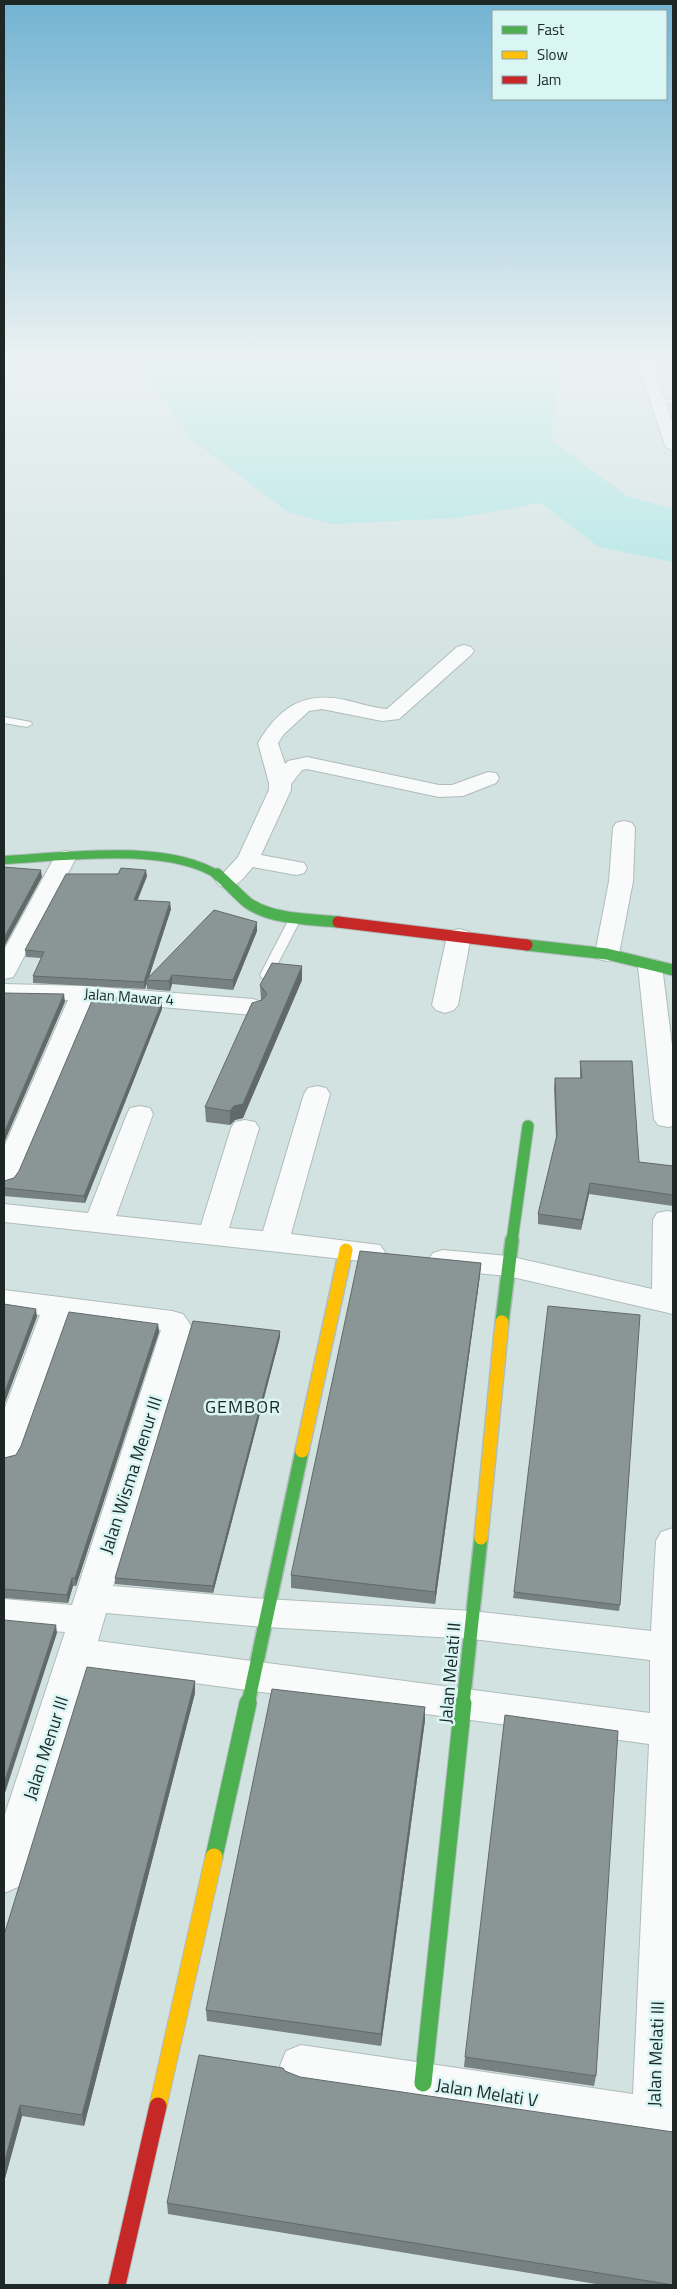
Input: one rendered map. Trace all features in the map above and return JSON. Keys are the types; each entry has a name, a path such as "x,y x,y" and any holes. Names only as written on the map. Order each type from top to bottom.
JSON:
{"street":[{"path":"228,881 248,859 280,790 280,783 268,743 276,730 307,704 323,704 378,715 392,715 464,652"},
{"path":"280,783 293,766 303,763 439,791 455,791 488,778"},
{"path":"607,954 621,881 624,828"},
{"path":"4,860 125,857 172,861 207,869 228,881 249,903 271,912 296,917 607,954 662,968 668,1119"},
{"path":"4,972 15,931 65,858"},
{"path":"248,859 296,868"},
{"path":"445,1005 459,936"},
{"name":"Jalan Mawar 4","path":"4,991 84,993 253,1007"},
{"path":"4,1178 84,993"},
{"path":"275,1241 317,1094"},
{"path":"99,1222 140,1114"},
{"name":"Jalan Melati II","path":"422,2083 465,1706 508,1266 528,1126"},
{"path":"213,1234 245,1128"},
{"path":"4,1213 508,1266 670,1303 667,1220"},
{"path":"117,2285 255,1677 266,1613 346,1250"},
{"path":"4,1300 58,1306 4,1453"},
{"name":"Jalan Wisma Menur III","path":"58,1306 172,1321 176,1324 177,1331 85,1624"},
{"name":"Jalan Melati III","path":"664,2120 668,1731 673,1541"},
{"path":"4,1613 85,1624 255,1677 465,1706 668,1731"},
{"path":"85,1624 266,1613 472,1626 671,1647"},
{"name":"Jalan Menur III","path":"4,1875 85,1624"},
{"name":"Jalan Melati V","path":"302,2066 664,2120"}],"lane":[{"path":"4,720 27,724"},
{"path":"266,975 296,917"}],"shaded area":[{"path":"224,464 583,464 627,496 673,509 673,562 599,547 541,503 455,518 332,524 288,512"}],"building":[{"path":"4,867 41,870 4,938"},
{"path":"121,868 146,870 134,900 170,902 144,982 33,976 44,952 25,950 66,874 118,874"},
{"path":"214,910 257,922 233,980 172,975 169,981 146,980"},
{"path":"272,963 302,966 243,1104 234,1106 230,1111 205,1107 252,1003 262,1000 267,994 260,985"},
{"path":"4,993 64,994 4,1133"},
{"path":"94,996 162,1002 84,1196 4,1188 4,1181 14,1178 19,1171"},
{"path":"580,1061 632,1061 639,1162 673,1166 673,1195 590,1183 582,1220 538,1214 557,1135 555,1078 582,1078"},
{"path":"360,1251 481,1263 435,1592 291,1575"},
{"path":"4,1304 36,1309 4,1394"},
{"path":"548,1306 640,1315 620,1605 514,1592"},
{"path":"69,1312 158,1324 75,1578 72,1578 67,1595 4,1589 4,1458 16,1455 21,1446"},
{"path":"193,1321 280,1331 213,1586 115,1578"},
{"path":"4,1620 56,1625 4,1783"},
{"path":"87,1667 195,1681 82,2115 20,2105 4,2164 4,1935"},
{"path":"272,1689 425,1707 381,2034 206,2010"},
{"path":"505,1715 618,1731 596,2076 465,2057"},
{"path":"199,2055 283,2068 285,2071 300,2077 673,2132 673,2285 167,2203"}],"traffic: fast":[{"path":"4,860 80,855 131,855 181,861 212,871 244,899 258,908 280,915 338,922"},
{"path":"527,945 607,954 673,970"},
{"path":"502,1322 528,1126"},
{"path":"214,1857 302,1451"},
{"path":"423,2083 481,1538"}],"traffic: slow":[{"path":"302,1451 346,1250"},
{"path":"481,1538 502,1322"},
{"path":"158,2106 214,1857"}],"traffic: jam":[{"path":"338,922 527,945"},
{"path":"117,2285 158,2106"}],"district":[{"name":"GEMBOR","path":"243,1407"}]}
